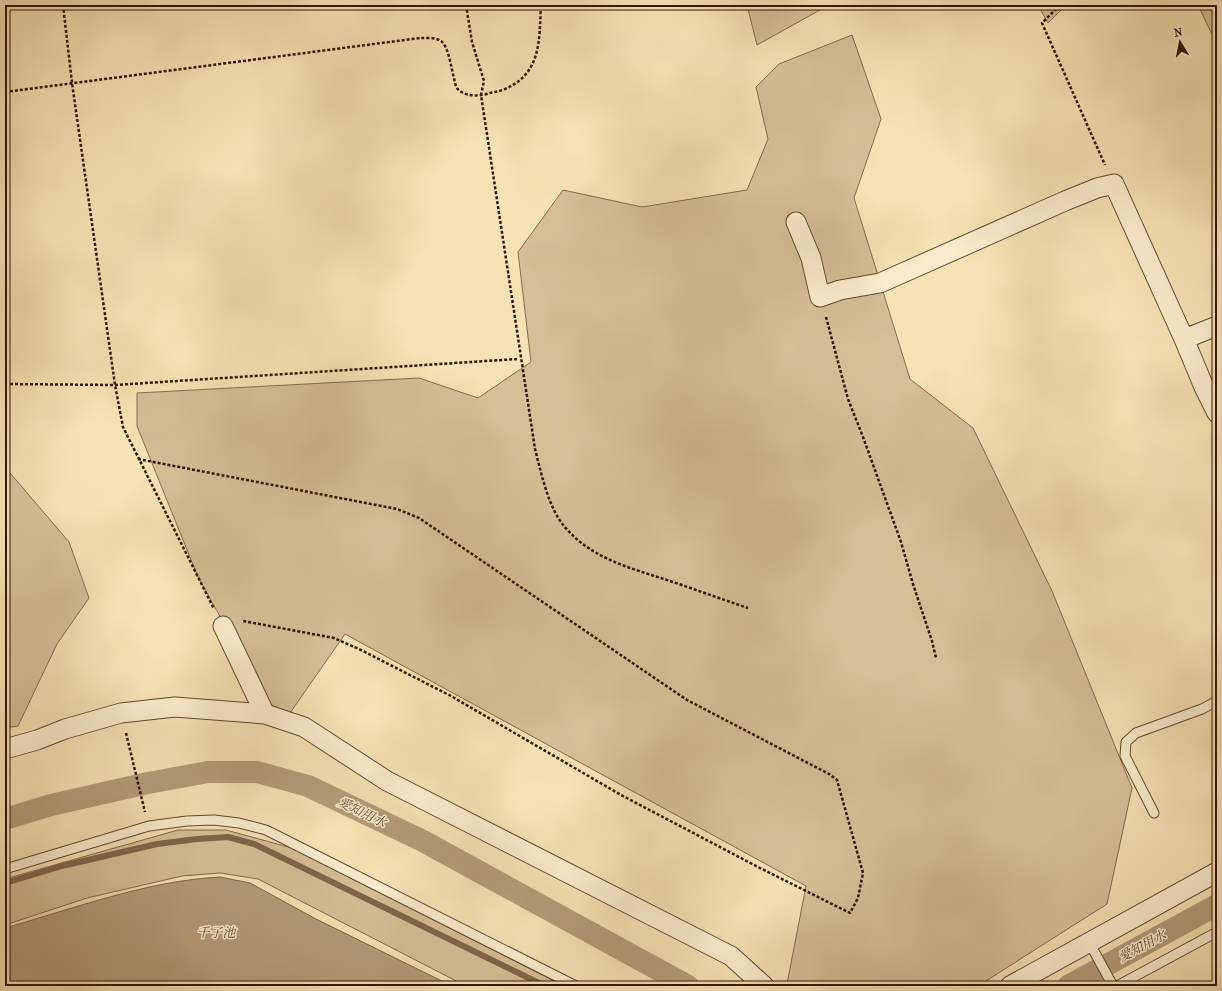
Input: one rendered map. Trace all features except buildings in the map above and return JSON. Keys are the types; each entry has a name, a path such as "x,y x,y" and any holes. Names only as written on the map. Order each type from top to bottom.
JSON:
{"street":[{"path":"796,222 811,258 820,297 840,290 880,283 1065,200 1097,188 1114,184 1217,413"},
{"path":"1184,339 1217,326"},
{"path":"223,626 265,714"},
{"path":"5,749 37,740 65,729 121,713 174,707 265,714 304,726 387,781 731,956 764,986"},
{"path":"1010,986 1217,872"}],"lane":[{"path":"1154,813 1125,756 1126,742 1136,733 1202,709 1217,701"},
{"path":"5,869 149,826 187,821 214,820 239,823 266,830 576,986"},
{"path":"1117,986 1217,932"},
{"path":"1089,942 1113,986"}],"path":[{"path":"63,5 72,83 114,385 123,427 138,459 223,626 236,619 334,638 361,650 451,696 621,795 758,867 850,913 858,898 863,873 837,780 829,774 687,700 419,518 397,509 138,459"},
{"path":"466,5 472,42 484,81 481,96 535,449 543,481 553,507 563,525 576,539 597,554 618,564 748,608"},
{"path":"5,92 404,40 431,38 441,41 447,48 458,90 465,94 481,96 504,89 519,81 532,66 536,54 540,29 541,5"},
{"path":"1060,5 1042,23 1114,184"},
{"path":"820,297 848,399 901,542 936,658"},
{"path":"5,384 114,385 517,359"},
{"path":"121,713 149,826"}],"shaded area":[{"path":"747,5 829,5 757,45"},
{"path":"1038,5 1066,5 1048,23"},
{"path":"1198,5 1217,5 1217,45"},
{"path":"852,35 881,119 854,198 910,379 973,428 1052,591 1132,788 1107,904 978,986 790,986 787,984 806,886 345,634 290,713 269,704 198,577 137,426 137,393 419,378 478,398 531,362 518,252 563,190 642,207 747,190 768,139 756,87 779,64"},
{"path":"5,467 69,542 89,598 57,644 18,726 5,728"},
{"path":"178,830 226,830 292,848 564,986 466,986 258,879 220,873 182,876 87,898 5,925 5,879"}],"water":[{"name":"千子池","path":"220,877 250,883 316,919 452,986 5,986 5,928 111,896 165,884"}],"waterway":[{"name":"愛知用水","path":"5,819 51,805 148,783 208,772 257,772 308,786 423,841 688,986"},
{"path":"5,883 62,866 157,844 228,837 254,844 545,986"},
{"name":"愛知用水","path":"1068,986 1217,905"}]}
